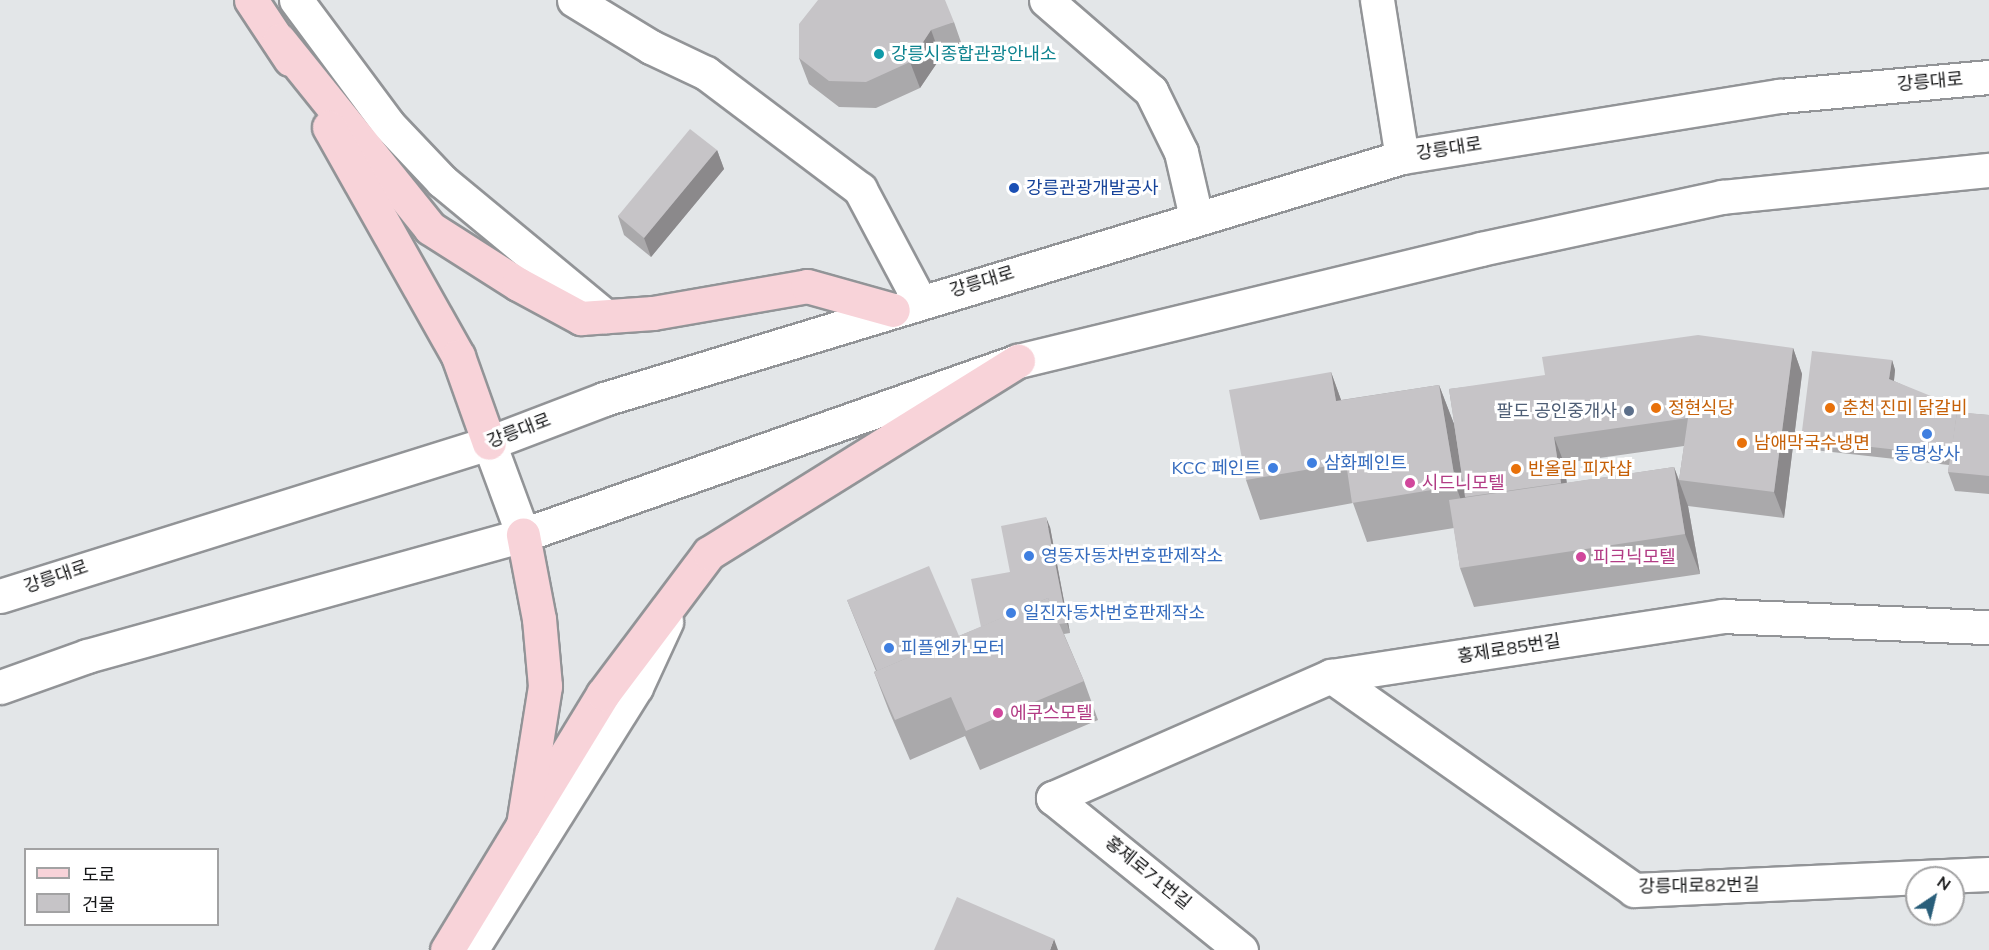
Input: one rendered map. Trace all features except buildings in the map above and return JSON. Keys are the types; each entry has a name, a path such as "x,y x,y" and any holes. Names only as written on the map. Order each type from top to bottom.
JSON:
{"main road":[{"path":"251,0 279,40 430,228 518,284 581,318 653,314 807,286 907,306"},
{"path":"279,40 458,357 489,443"},
{"path":"447,950 603,694 709,553 1018,361"},
{"path":"523,535 539,619 545,686 524,825"}],"street":[{"path":"296,0 388,124 442,181 605,316"},
{"path":"574,0 651,46 706,73 860,189 907,306"},
{"path":"1046,0 1151,91 1181,152 1196,217"},
{"path":"1377,0 1402,157"},
{"name":"강릉대로","path":"0,597 489,443 604,399 1196,217 1402,157 1780,96 1989,77"},
{"path":"0,687 87,656 523,535 1018,361 1481,249 1722,197 1989,170"},
{"path":"489,443 523,535"},
{"path":"471,950 636,687 681,590"},
{"name":"홍제로85번길","path":"1053,798 1331,676 1722,616 1989,627"},
{"name":"강릉대로82번길","path":"1331,676 1634,890 1989,874"},
{"name":"홍제로71번길","path":"1053,798 1241,950"}],"place":[{"name":"강릉시종합관광안내소","path":"879,54"},
{"name":"강릉관광개발공사","path":"1014,188"},
{"name":"정현식당","path":"1656,408"},
{"name":"춘천 진미 닭갈비","path":"1830,408"},
{"name":"팔도 공인중개사","path":"1629,411"},
{"name":"동명상사","path":"1927,434"},
{"name":"남애막국수냉면","path":"1742,443"},
{"name":"삼화페인트","path":"1312,463"},
{"name":"KCC 페인트","path":"1273,468"},
{"name":"반올림 피자샵","path":"1516,469"},
{"name":"시드니모텔","path":"1410,483"},
{"name":"영동자동차번호판제작소","path":"1029,556"},
{"name":"피크닉모텔","path":"1581,557"},
{"name":"일진자동차번호판제작소","path":"1011,613"},
{"name":"피플엔카 모터","path":"889,648"},
{"name":"에쿠스모텔","path":"998,713"}]}
